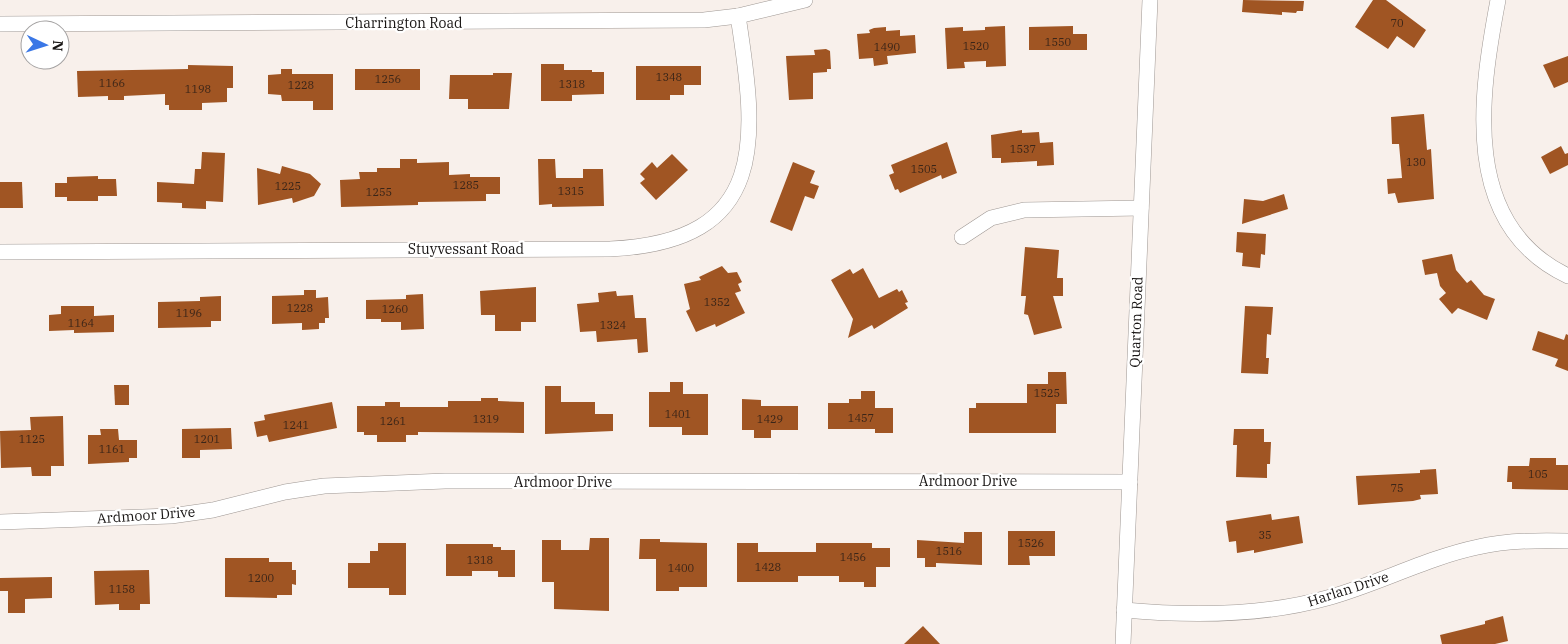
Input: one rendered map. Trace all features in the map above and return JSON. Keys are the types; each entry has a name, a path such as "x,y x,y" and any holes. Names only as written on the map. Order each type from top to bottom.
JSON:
{"street":[{"name":"Charrington Road","path":"0,24 675,20 738,16 805,0"},
{"name":"Quarton Road","path":"1123,644 1150,0"},
{"path":"1498,0 1484,80 1483,107 1483,128 1492,186 1510,226 1525,244 1538,257 1568,276"},
{"name":"Stuyvessant Road","path":"0,252 610,249 664,243 692,231 716,213 732,196 744,169 750,138 738,16"},
{"path":"962,237 991,218 1024,210 1141,208"},
{"name":"Ardmoor Drive","path":"0,522 172,516 213,510 300,489 355,483 445,481 1130,482"},
{"name":"Harlan Drive","path":"1124,610 1195,613 1252,610 1305,603 1354,590 1421,564 1479,546 1518,542 1568,541"}],"building":[{"path":"1243,0 1304,1 1303,11 1297,11 1296,13 1282,12 1282,15 1242,12"},
{"path":"1373,0 1386,0 1426,30 1414,48 1397,36 1388,49 1355,27"},
{"path":"1005,26 1006,66 986,67 986,61 964,62 965,68 947,69 945,28 963,27 963,31 985,30 985,27"},
{"path":"1073,26 1073,34 1087,34 1087,50 1029,50 1029,27"},
{"path":"886,27 886,31 900,30 900,36 915,35 916,53 887,56 888,64 874,66 873,58 859,59 857,34 870,33 869,30 874,28"},
{"path":"826,49 830,51 831,69 827,69 827,72 813,73 813,99 789,100 786,56 815,55 814,50"},
{"path":"1568,56 1568,82 1554,88 1543,65"},
{"path":"541,64 564,64 564,70 604,72 604,94 572,95 572,101 541,101"},
{"path":"188,65 233,66 233,88 227,88 227,102 202,103 202,110 169,110 169,105 165,105 165,94 124,96 124,100 108,100 108,96 78,97 77,71 188,69"},
{"path":"636,66 701,66 701,85 684,85 684,95 670,95 670,100 636,100"},
{"path":"281,69 292,69 292,74 333,74 333,110 313,110 313,101 282,101 281,95 268,94 268,75 281,74"},
{"path":"355,69 420,69 420,90 355,90"},
{"path":"493,73 512,73 509,109 468,109 468,99 449,99 450,75 493,75"},
{"path":"1424,114 1427,150 1431,149 1434,199 1398,203 1395,193 1388,194 1387,179 1402,178 1399,144 1392,144 1391,117"},
{"path":"1022,130 1022,133 1039,132 1040,143 1053,142 1054,165 1037,166 1037,161 1001,163 1001,158 992,158 991,135"},
{"path":"947,142 957,173 942,179 941,175 900,193 898,189 895,190 889,175 894,173 891,165"},
{"path":"1561,146 1565,154 1568,153 1568,165 1550,174 1541,157"},
{"path":"202,152 225,153 223,202 206,201 206,209 182,208 182,203 157,202 157,182 194,184 195,169 201,169"},
{"path":"672,154 688,170 656,200 640,183 645,179 640,174 652,162 657,168"},
{"path":"400,159 417,159 417,163 449,162 449,175 470,174 470,177 500,177 500,194 486,194 486,201 418,202 418,205 341,207 340,180 360,179 359,172 377,172 377,168 400,168"},
{"path":"538,159 555,159 556,178 583,178 583,169 603,169 604,206 552,207 552,204 539,205"},
{"path":"793,162 815,171 810,183 819,186 814,199 805,196 792,231 770,222"},
{"path":"282,166 310,174 321,184 314,196 293,203 292,198 258,205 257,168 280,174"},
{"path":"98,176 98,179 116,179 117,196 98,196 98,201 67,201 67,197 55,197 55,183 67,183 67,177"},
{"path":"0,182 22,182 23,208 0,208"},
{"path":"1284,194 1288,209 1242,224 1244,199 1263,201"},
{"path":"1237,232 1266,234 1265,255 1261,254 1260,268 1242,266 1243,253 1236,252"},
{"path":"1025,247 1059,250 1057,278 1063,278 1063,296 1053,296 1062,328 1034,335 1028,315 1024,314 1026,296 1021,296"},
{"path":"1452,254 1456,270 1467,283 1471,280 1484,295 1495,299 1487,320 1458,308 1452,314 1439,299 1446,293 1440,286 1437,273 1425,275 1422,260"},
{"path":"722,266 728,273 737,272 742,282 738,284 741,291 735,293 745,313 716,327 715,324 696,332 686,311 690,309 684,284 701,280 699,277"},
{"path":"863,268 879,298 897,289 899,292 902,290 908,302 905,303 908,308 874,329 872,325 848,338 853,319 831,280 850,269 853,274"},
{"path":"536,287 536,322 521,322 521,331 495,331 495,315 481,315 480,291"},
{"path":"304,290 316,290 316,298 328,297 329,318 325,318 325,323 319,323 319,329 302,330 302,323 272,324 272,296 304,295"},
{"path":"616,291 617,296 633,295 635,318 646,318 648,352 638,353 637,339 597,342 596,331 580,332 577,304 599,302 598,293"},
{"path":"423,294 424,329 401,330 401,322 381,322 381,319 366,319 366,300 406,299 406,295"},
{"path":"221,296 221,321 211,321 211,327 158,328 158,302 200,301 200,297"},
{"path":"61,306 94,306 94,316 114,315 114,332 74,333 74,330 49,331 49,315 61,314"},
{"path":"1245,306 1273,307 1271,335 1267,334 1266,358 1269,358 1268,374 1241,373"},
{"path":"1538,331 1564,340 1566,334 1568,335 1568,371 1555,366 1558,359 1532,350"},
{"path":"1048,372 1066,372 1067,404 1056,404 1056,433 969,433 969,408 976,408 976,403 1027,403 1027,384 1048,384"},
{"path":"670,382 683,382 683,394 708,394 708,435 682,435 682,427 649,427 649,392 670,392"},
{"path":"114,385 129,385 129,405 115,405"},
{"path":"545,386 561,386 561,402 595,402 595,414 613,414 613,431 545,434"},
{"path":"861,391 875,391 875,408 893,408 893,433 875,433 875,429 828,429 828,403 849,403 849,399 861,399"},
{"path":"481,398 498,398 498,401 524,402 524,433 418,432 418,435 406,435 406,442 377,442 377,435 364,435 364,432 357,432 357,406 385,406 385,402 400,402 400,407 448,407 448,401 481,401"},
{"path":"742,399 761,400 761,406 798,406 798,430 771,430 771,438 754,438 754,430 742,430"},
{"path":"332,402 337,428 269,442 267,435 257,437 254,422 265,420 264,415"},
{"path":"63,416 64,466 51,466 51,476 32,476 31,467 1,468 0,431 31,430 30,417"},
{"path":"231,428 232,449 200,450 200,458 182,458 182,429"},
{"path":"100,429 118,429 119,440 137,440 137,458 129,458 129,462 88,464 88,435 101,435"},
{"path":"1234,429 1264,429 1264,442 1271,442 1270,464 1267,464 1267,478 1236,477 1237,445 1233,445"},
{"path":"1530,458 1556,458 1556,465 1568,465 1568,490 1512,489 1512,482 1507,482 1508,466 1529,466"},
{"path":"1436,469 1438,494 1420,495 1421,499 1413,501 1358,505 1356,476 1420,473 1420,470"},
{"path":"1271,514 1272,520 1299,516 1303,543 1254,553 1254,550 1237,553 1236,541 1229,542 1226,521"},
{"path":"1008,531 1055,531 1055,556 1029,556 1030,565 1008,565"},
{"path":"964,532 982,532 982,565 936,563 936,567 925,567 925,558 917,558 917,540 964,543"},
{"path":"590,538 609,538 609,611 554,609 554,582 542,582 542,540 561,540 561,550 589,550"},
{"path":"640,539 660,539 660,542 707,543 707,587 679,587 679,591 656,591 656,559 639,559"},
{"path":"378,543 406,543 406,595 389,595 389,588 348,588 348,563 370,563 370,551 378,551"},
{"path":"737,543 758,543 758,552 816,552 816,543 872,543 872,548 890,548 890,567 876,567 876,587 864,587 864,582 839,582 839,576 798,576 798,582 737,582"},
{"path":"446,544 493,544 493,547 501,547 501,550 515,550 515,577 498,577 498,571 472,571 472,576 446,576"},
{"path":"225,558 269,558 269,562 292,562 292,570 296,570 296,585 292,584 292,595 277,595 277,598 225,597"},
{"path":"149,570 150,604 140,604 140,610 119,610 119,604 95,605 94,571"},
{"path":"52,577 52,598 25,599 25,613 8,613 8,591 0,591 0,578"},
{"path":"1503,616 1508,641 1495,644 1442,644 1440,635 1485,624 1485,621"},
{"path":"923,626 940,644 904,644"}]}
